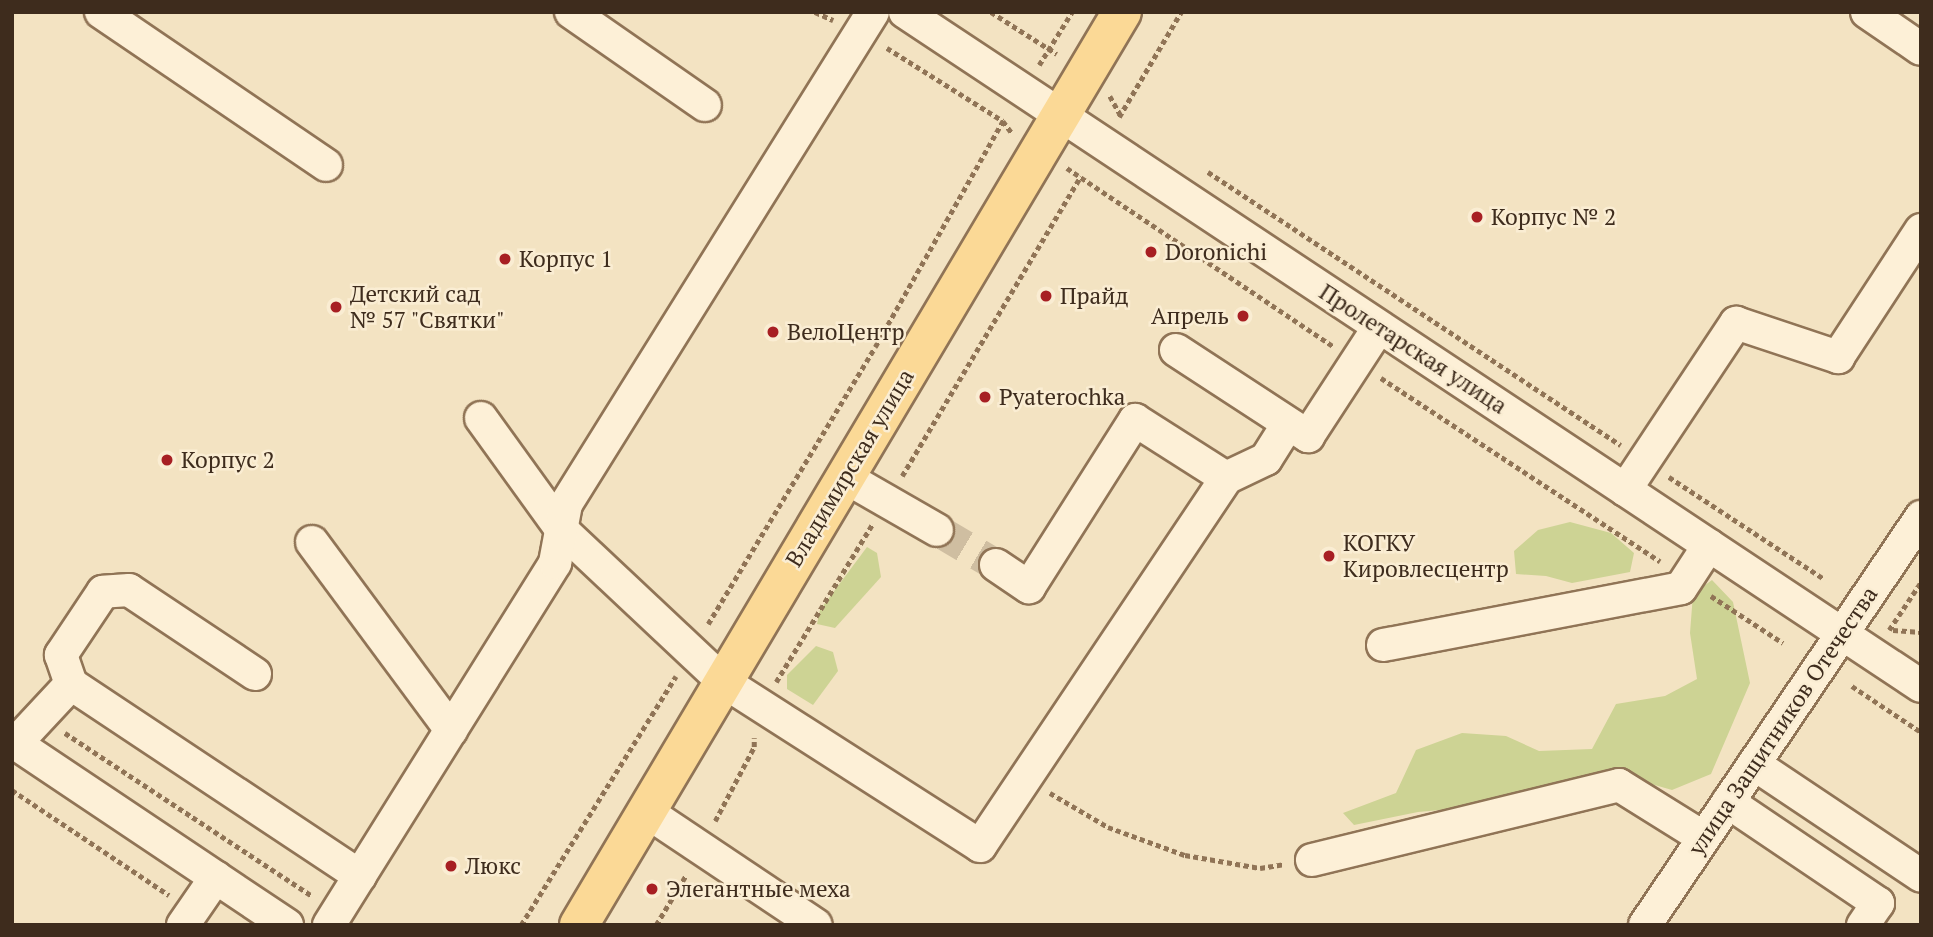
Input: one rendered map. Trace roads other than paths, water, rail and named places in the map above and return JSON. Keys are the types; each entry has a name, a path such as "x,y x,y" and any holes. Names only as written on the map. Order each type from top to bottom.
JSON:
{"main road":[{"name":"Владимирская улица","path":"579,925 1122,12"}],"street":[{"path":"101,12 326,165"},
{"path":"571,12 705,105"},
{"name":"Пролетарская улица","path":"905,12 1921,686"},
{"path":"1867,12 1921,49"},
{"path":"333,919 555,563 566,503 867,22"},
{"path":"1625,490 1736,323 1838,357 1921,230"},
{"path":"1177,350 1308,436 1380,327"},
{"path":"481,418 561,529 724,682 980,846 1226,478 1266,459 1289,424"},
{"path":"996,565 1029,587 1135,420 1226,478"},
{"path":"845,477 937,530"},
{"name":"улица Защитников Отечества","path":"1645,925 1921,516"},
{"path":"313,542 451,730"},
{"path":"1383,645 1681,588 1709,545"},
{"path":"255,674 129,590 103,592 61,655 71,684 360,876"},
{"path":"71,684 14,743 287,925"},
{"path":"1754,764 1921,876"},
{"path":"1312,860 1619,785 1704,838"},
{"path":"1728,802 1878,903 1863,925"},
{"path":"646,811 816,925"},
{"path":"188,918 216,877"}],"tunnel":[{"path":"937,530 996,565"}],"place":[{"name":"Корпус № 2","path":"1477,217"},
{"name":"Doronichi","path":"1151,252"},
{"name":"Корпус 1","path":"505,259"},
{"name":"Прайд","path":"1046,296"},
{"name":"Детский сад № 57 \"Святки\"","path":"336,307"},
{"name":"Апрель","path":"1243,316"},
{"name":"ВелоЦентр","path":"773,332"},
{"name":"Pyaterochka","path":"985,397"},
{"name":"Корпус 2","path":"167,460"},
{"name":"КОГКУ Кировлесцентр","path":"1329,556"},
{"name":"Люкс","path":"451,866"},
{"name":"Элегантные меха","path":"652,889"}]}
